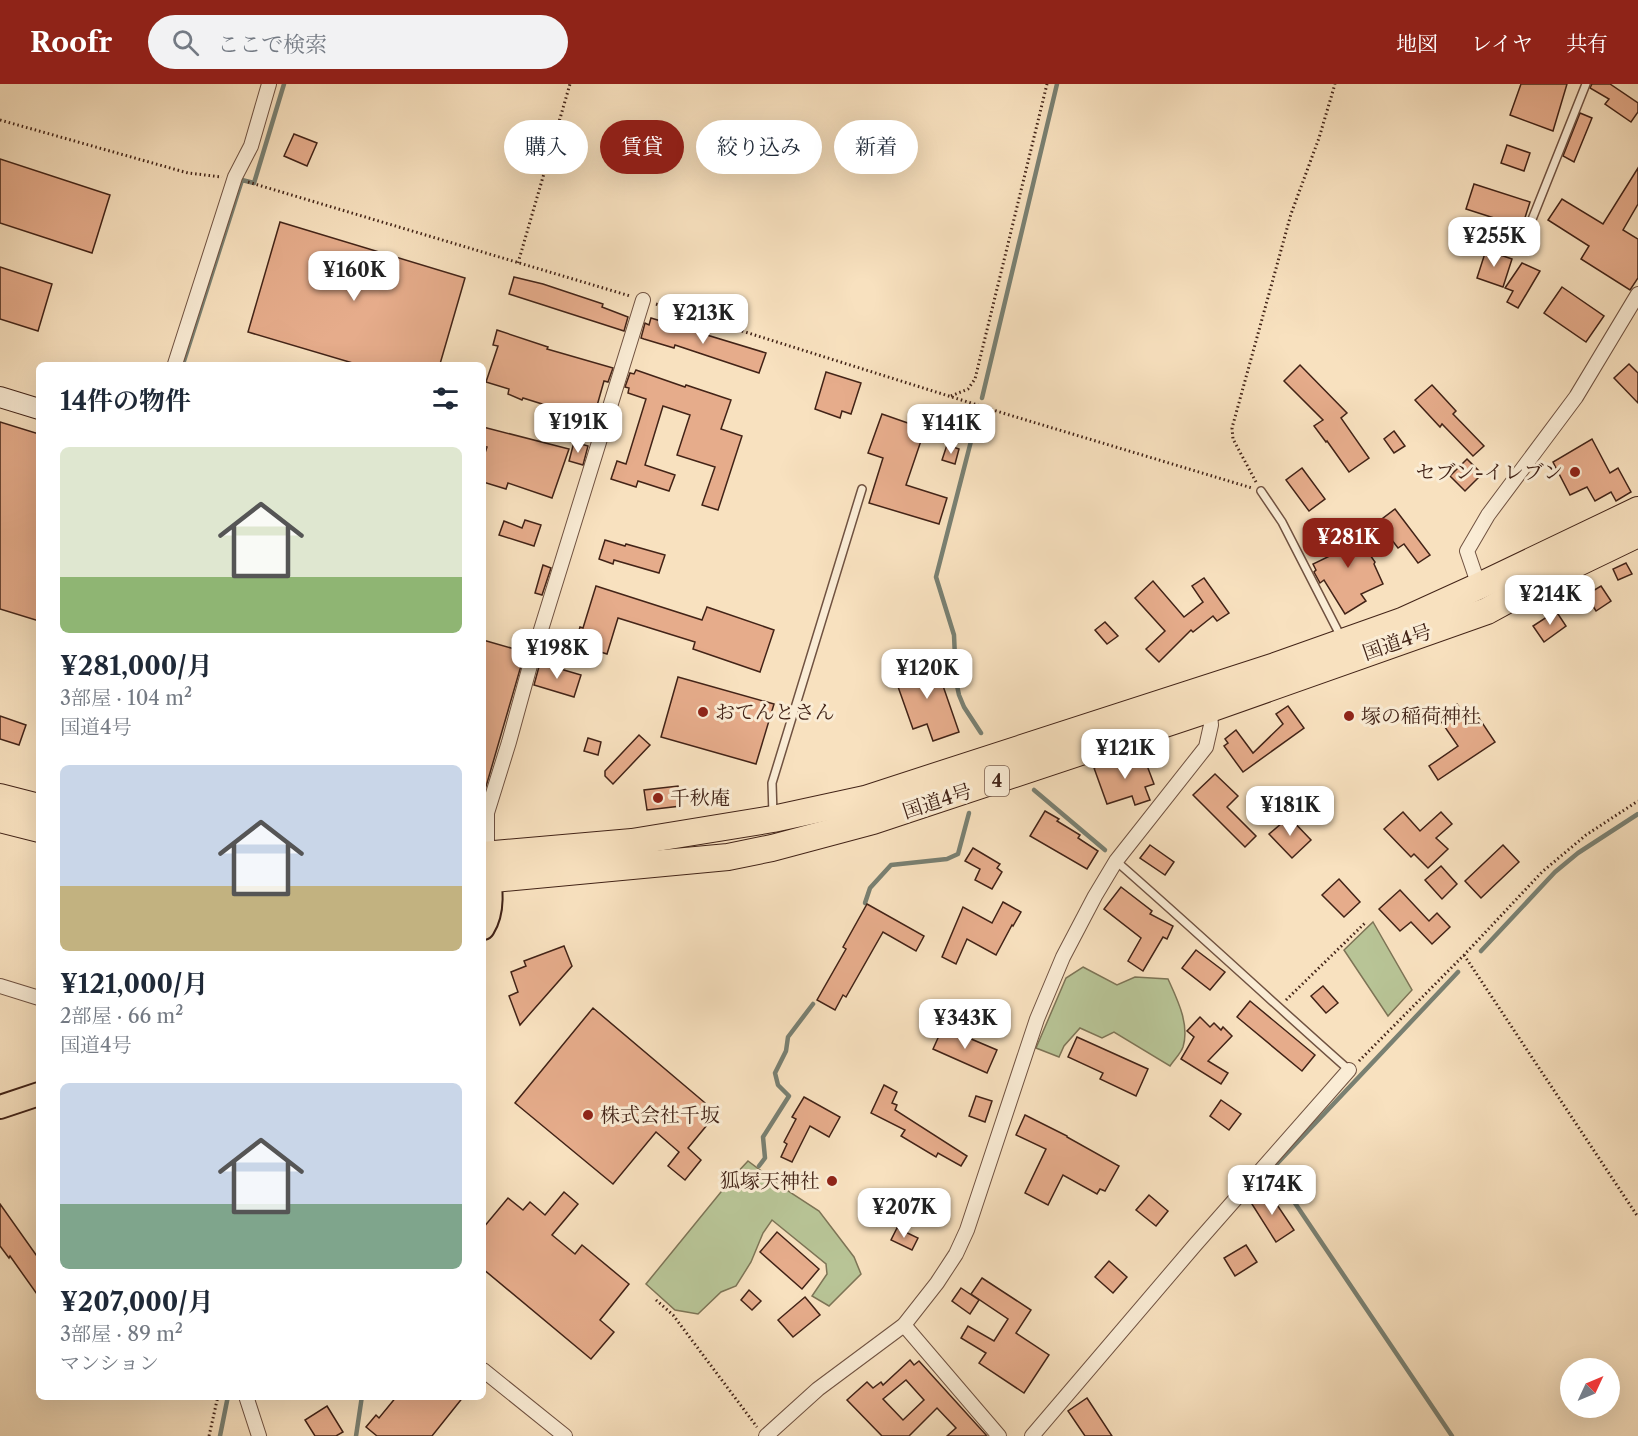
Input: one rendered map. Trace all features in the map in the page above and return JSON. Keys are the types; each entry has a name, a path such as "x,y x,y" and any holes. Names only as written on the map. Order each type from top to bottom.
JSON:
{"highway":[{"name":"国道4号","path":"486,867 728,857 772,848 904,812 1207,699 1343,642 1402,621 1638,510"},
{"name":"国道4号","path":"486,867 773,819 875,795 1207,699 1487,611 1551,576 1638,534"},
{"path":"0,797 36,806"},
{"path":"0,819 36,828"}],"main road":[{"path":"486,872 491,895 489,919 486,924"},
{"path":"0,1107 36,1095"}],"street":[{"path":"176,362 235,177 251,146 269,84"},
{"path":"1487,611 1467,551 1488,515 1576,397 1638,294"},
{"path":"486,840 487,813 510,742 531,662 643,300"},
{"path":"0,397 36,408"},
{"path":"761,1431 904,1325 937,1283 956,1254 964,1238 1037,1019 1063,957 1116,861 1206,747 1211,725 1207,699"},
{"path":"0,986 36,997"},
{"path":"1032,1436 1195,1245 1349,1070"},
{"path":"904,1325 999,1436"},
{"path":"486,1372 565,1436"},
{"path":"247,1400 259,1436"}],"lane":[{"path":"1527,232 1586,84"},
{"path":"773,819 772,783 862,489"},
{"path":"1261,491 1282,522 1343,642"},
{"path":"1116,861 1349,1070"}],"path":[{"path":"518,263 570,84"},
{"path":"950,396 968,389 975,380 1047,84"},
{"path":"1261,491 1242,459 1233,439 1232,428 1291,214 1319,138 1335,84"},
{"path":"0,120 188,173 235,177"},
{"path":"261,188 643,300 1261,491"},
{"path":"1349,1070 1464,955 1542,872 1586,836 1638,801"},
{"path":"1278,1008 1366,922"},
{"path":"1464,955 1638,1217"},
{"path":"656,1300 674,1315 761,1431"},
{"path":"209,1436 217,1400"}],"green space":[{"path":"1373,922 1412,990 1388,1016 1344,950"},
{"path":"1083,967 1117,985 1135,977 1168,979 1182,1012 1185,1029 1183,1047 1170,1066 1114,1032 1102,1038 1080,1028 1064,1046 1059,1057 1036,1048 1066,978"},
{"path":"748,1161 819,1211 854,1257 861,1274 829,1306 812,1296 827,1274 826,1264 772,1220 736,1286 721,1292 698,1314 675,1310 646,1284"}],"building":[{"path":"1521,84 1567,84 1553,131 1510,115"},
{"path":"1592,84 1610,84 1638,103 1638,112 1631,122 1605,104 1609,99 1590,88"},
{"path":"1580,113 1592,118 1574,162 1563,156"},
{"path":"294,134 317,143 307,166 284,156"},
{"path":"1507,145 1530,153 1524,171 1501,163"},
{"path":"0,159 110,195 92,253 0,223"},
{"path":"1638,168 1638,204 1623,230 1638,239 1638,278 1630,290 1581,259 1589,246 1548,220 1562,199 1603,224"},
{"path":"1474,184 1530,202 1522,227 1466,209"},
{"path":"280,222 465,278 441,362 349,362 248,332"},
{"path":"1486,250 1512,259 1503,287 1477,278"},
{"path":"1522,263 1540,271 1518,308 1507,302 1513,291 1505,288"},
{"path":"0,267 52,284 38,331 0,319"},
{"path":"514,277 603,304 602,307 628,317 624,331 509,294"},
{"path":"1562,287 1604,316 1586,342 1544,313"},
{"path":"651,318 766,353 759,373 675,345 674,348 641,338 645,323 649,325"},
{"path":"497,330 548,347 547,349 613,368 608,382 604,381 593,420 523,398 522,400 508,394 509,389 486,382 498,346 493,345"},
{"path":"1629,364 1638,373 1638,403 1614,378"},
{"path":"1300,365 1347,413 1341,418 1369,458 1349,472 1314,426 1323,420 1284,381"},
{"path":"636,370 731,400 721,429 742,436 718,510 702,505 715,467 677,455 690,415 663,406 645,465 675,475 669,491 638,481 636,487 611,479 617,461 626,464 646,399 628,393 629,388 625,387 630,373 634,374"},
{"path":"826,372 861,383 851,414 842,411 840,418 815,409"},
{"path":"1432,385 1456,411 1453,414 1484,446 1473,456 1442,424 1440,427 1415,400"},
{"path":"882,414 925,429 906,485 947,498 939,524 869,503 883,458 868,453"},
{"path":"0,422 36,433 36,620 0,609"},
{"path":"486,428 569,449 552,498 508,483 506,489 486,483"},
{"path":"1394,431 1405,446 1394,453 1384,439"},
{"path":"1592,439 1610,473 1618,468 1631,492 1616,501 1611,492 1595,501 1587,487 1570,495 1553,462"},
{"path":"574,442 588,446 583,465 569,461"},
{"path":"947,445 959,449 955,464 942,460"},
{"path":"1467,459 1482,474 1465,491 1450,476"},
{"path":"1302,468 1325,499 1309,511 1286,480"},
{"path":"1395,509 1430,555 1418,563 1404,544 1398,548 1378,522"},
{"path":"525,520 541,525 534,546 499,535 504,521 522,528"},
{"path":"1347,522 1375,562 1383,584 1361,594 1366,601 1345,614 1324,580 1320,583 1314,572 1316,570 1313,564 1338,552 1327,537"},
{"path":"605,540 665,555 659,573 614,560 613,564 599,559"},
{"path":"1626,563 1632,574 1618,580 1613,569"},
{"path":"543,565 551,568 542,595 535,593"},
{"path":"1204,578 1229,613 1217,621 1213,616 1193,632 1191,630 1159,662 1146,649 1165,631 1135,598 1153,581 1184,617 1203,602 1192,586"},
{"path":"596,586 702,620 707,607 774,630 760,672 693,649 695,642 618,618 607,654 575,644 580,627 583,628"},
{"path":"1601,586 1611,601 1596,611 1586,595"},
{"path":"1556,611 1566,626 1544,642 1533,626"},
{"path":"1105,622 1118,636 1107,644 1095,630"},
{"path":"486,641 525,652 486,787"},
{"path":"933,657 959,732 933,741 927,724 913,729 896,681 906,678 903,668"},
{"path":"540,663 581,675 574,697 534,685"},
{"path":"678,677 774,704 756,764 661,737"},
{"path":"1457,704 1471,724 1479,718 1495,742 1438,780 1429,766 1458,746 1438,717"},
{"path":"1288,706 1304,728 1243,772 1224,746 1228,743 1225,739 1236,730 1253,753 1283,724 1276,714"},
{"path":"0,716 26,725 19,745 0,739"},
{"path":"639,735 650,745 613,784 605,776 605,771"},
{"path":"588,738 601,742 598,755 584,751"},
{"path":"1143,755 1154,784 1145,787 1150,800 1135,805 1132,796 1107,804 1094,768 1117,759 1119,764"},
{"path":"1215,774 1238,796 1227,807 1256,836 1245,847 1193,795"},
{"path":"678,786 681,806 647,810 644,790"},
{"path":"1045,811 1059,819 1057,821 1080,835 1078,838 1098,851 1087,869 1030,836"},
{"path":"1403,812 1420,831 1441,812 1452,824 1436,838 1448,849 1428,868 1414,854 1411,857 1384,829"},
{"path":"1289,817 1311,840 1292,858 1269,834"},
{"path":"1150,845 1174,862 1165,875 1140,858"},
{"path":"1503,845 1519,862 1481,898 1465,881"},
{"path":"973,848 1000,864 997,868 1002,872 992,889 975,880 980,869 965,861"},
{"path":"1441,866 1457,884 1442,899 1425,880"},
{"path":"1339,879 1360,902 1344,917 1322,895"},
{"path":"1121,887 1152,911 1150,914 1173,926 1167,939 1163,937 1143,971 1128,961 1141,938 1104,909"},
{"path":"1400,890 1429,921 1437,913 1450,927 1432,944 1411,922 1400,931 1379,909"},
{"path":"1003,902 1021,912 996,955 967,939 956,964 942,957 963,907 992,923"},
{"path":"867,904 924,936 916,951 883,932 846,997 843,995 835,1010 817,1000 846,949 843,947"},
{"path":"564,946 572,966 520,1025 509,996 518,992 511,972 526,966 524,961"},
{"path":"1196,950 1225,972 1210,990 1182,968"},
{"path":"1323,986 1338,1003 1326,1013 1311,996"},
{"path":"1250,1001 1315,1055 1302,1071 1237,1017"},
{"path":"593,1008 717,1113 688,1148 701,1160 685,1180 668,1166 679,1152 656,1132 613,1184 515,1103"},
{"path":"1200,1017 1210,1027 1214,1023 1221,1030 1223,1027 1232,1036 1208,1061 1228,1073 1221,1084 1181,1059 1194,1037 1187,1031"},
{"path":"943,1027 997,1050 987,1073 933,1049"},
{"path":"1077,1037 1148,1069 1136,1096 1100,1079 1103,1073 1068,1057"},
{"path":"884,1085 897,1092 892,1103 897,1105 895,1110 967,1156 961,1166 938,1153 936,1157 901,1136 905,1130 871,1113"},
{"path":"976,1096 992,1101 985,1122 969,1116"},
{"path":"804,1097 840,1117 829,1137 810,1126 792,1162 781,1157 787,1144 784,1142 796,1119 792,1117"},
{"path":"1221,1100 1241,1114 1229,1130 1210,1116"},
{"path":"1025,1115 1119,1166 1105,1191 1100,1189 1097,1194 1063,1175 1048,1205 1025,1193 1046,1149 1016,1135"},
{"path":"1267,1190 1294,1230 1276,1242 1250,1201"},
{"path":"564,1192 578,1204 552,1235 575,1254 582,1245 629,1284 600,1320 614,1332 591,1359 486,1272 486,1224 508,1198 523,1210 530,1202 545,1215"},
{"path":"1149,1195 1168,1211 1156,1226 1136,1210"},
{"path":"0,1204 36,1255 36,1293 10,1256 9,1258 0,1246"},
{"path":"897,1228 918,1238 912,1250 891,1240"},
{"path":"777,1232 819,1269 802,1289 760,1252"},
{"path":"1246,1245 1257,1262 1235,1276 1224,1258"},
{"path":"1109,1261 1127,1277 1113,1293 1095,1277"},
{"path":"982,1278 1031,1310 1016,1333 1049,1355 1024,1393 979,1363 986,1353 961,1338 968,1326 994,1341 1008,1319 971,1294"},
{"path":"961,1288 979,1300 970,1314 952,1301"},
{"path":"749,1290 761,1301 752,1310 741,1300"},
{"path":"805,1297 820,1315 793,1337 778,1320"},
{"path":"910,1360 914,1365 919,1361 987,1436 947,1436 956,1428 937,1408 909,1436 882,1436 847,1400 867,1382 873,1388 881,1382 883,1385","holes":["906,1380 924,1400 903,1420 883,1399"]},
{"path":"1087,1398 1112,1436 1085,1436 1068,1411"},
{"path":"394,1400 461,1400 432,1436 377,1436 366,1427 376,1415 379,1418"},
{"path":"327,1406 343,1432 336,1436 315,1436 305,1420"}],"waterway":[{"path":"184,362 242,180 254,183 284,84"},
{"path":"982,398 1057,84"},
{"path":"978,414 936,577 954,635 956,681 959,695 981,733"},
{"path":"1034,790 1105,850"},
{"path":"865,903 870,888 891,865 947,859 958,854 969,813"},
{"path":"1481,951 1555,872 1578,853 1638,814"},
{"path":"1452,1436 1272,1169 1458,972"},
{"path":"759,1166 765,1158 763,1137 789,1096 778,1085 775,1073 786,1051 788,1037 813,1004"},
{"path":"220,1436 227,1400"},
{"path":"356,1436 361,1400"}],"place":[{"name":"セブン-イレブン","path":"1575,472"},
{"name":"おてんとさん","path":"703,712"},
{"name":"塚の稲荷神社","path":"1349,716"},
{"name":"千秋庵","path":"658,798"},
{"name":"株式会社千坂","path":"588,1115"},
{"name":"狐塚天神社","path":"832,1181"}]}
